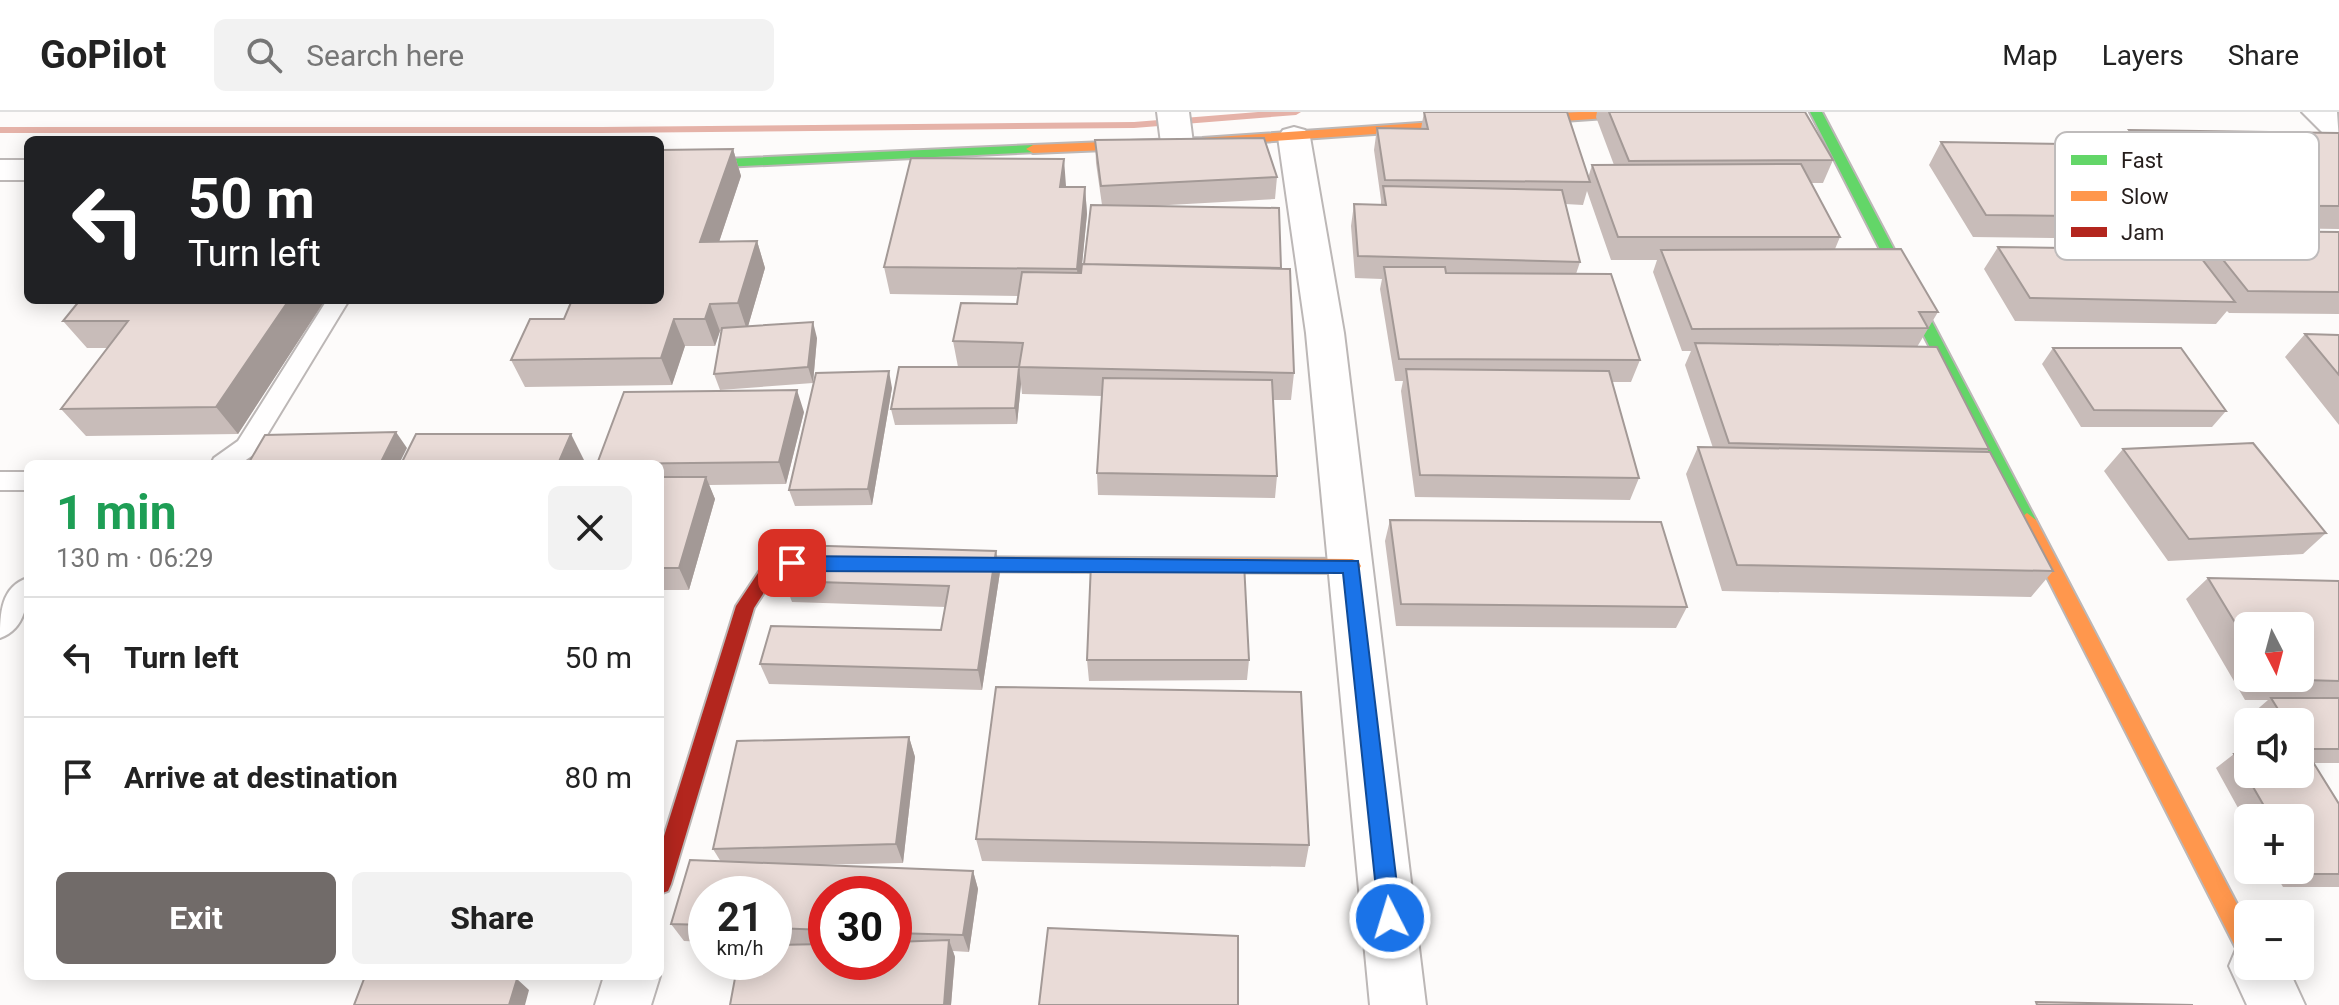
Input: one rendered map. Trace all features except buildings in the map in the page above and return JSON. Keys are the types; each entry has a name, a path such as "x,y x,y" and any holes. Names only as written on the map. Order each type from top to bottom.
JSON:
{"street":[{"path":"664,166 1175,128 1294,137 1635,112"},
{"path":"1816,112 2234,921"},
{"path":"2318,112 2339,131"},
{"path":"1294,137 1325,333 1398,1005"},
{"path":"0,170 24,170"},
{"path":"664,871 745,606 766,575 792,563 872,564"},
{"path":"920,564 1352,566"},
{"path":"623,1005 631,980"},
{"path":"2264,980 2277,1005"}],"lane":[{"path":"229,460 247,447 336,304"},
{"path":"0,481 24,481"},
{"path":"0,627 24,594"}],"waterway":[{"path":"0,130 601,130 1134,125 1296,112"}],"traffic: fast":[{"path":"1816,112 2027,520"},
{"path":"664,166 1033,149"}],"traffic: slow":[{"path":"1033,149 1202,142 1635,112"},
{"path":"2027,520 2234,921"},
{"path":"938,564 1352,566"}],"traffic: jam":[{"path":"664,871 745,606 766,575 792,563 849,564"}],"route":[{"path":"792,563 1352,566 1390,918"}]}
